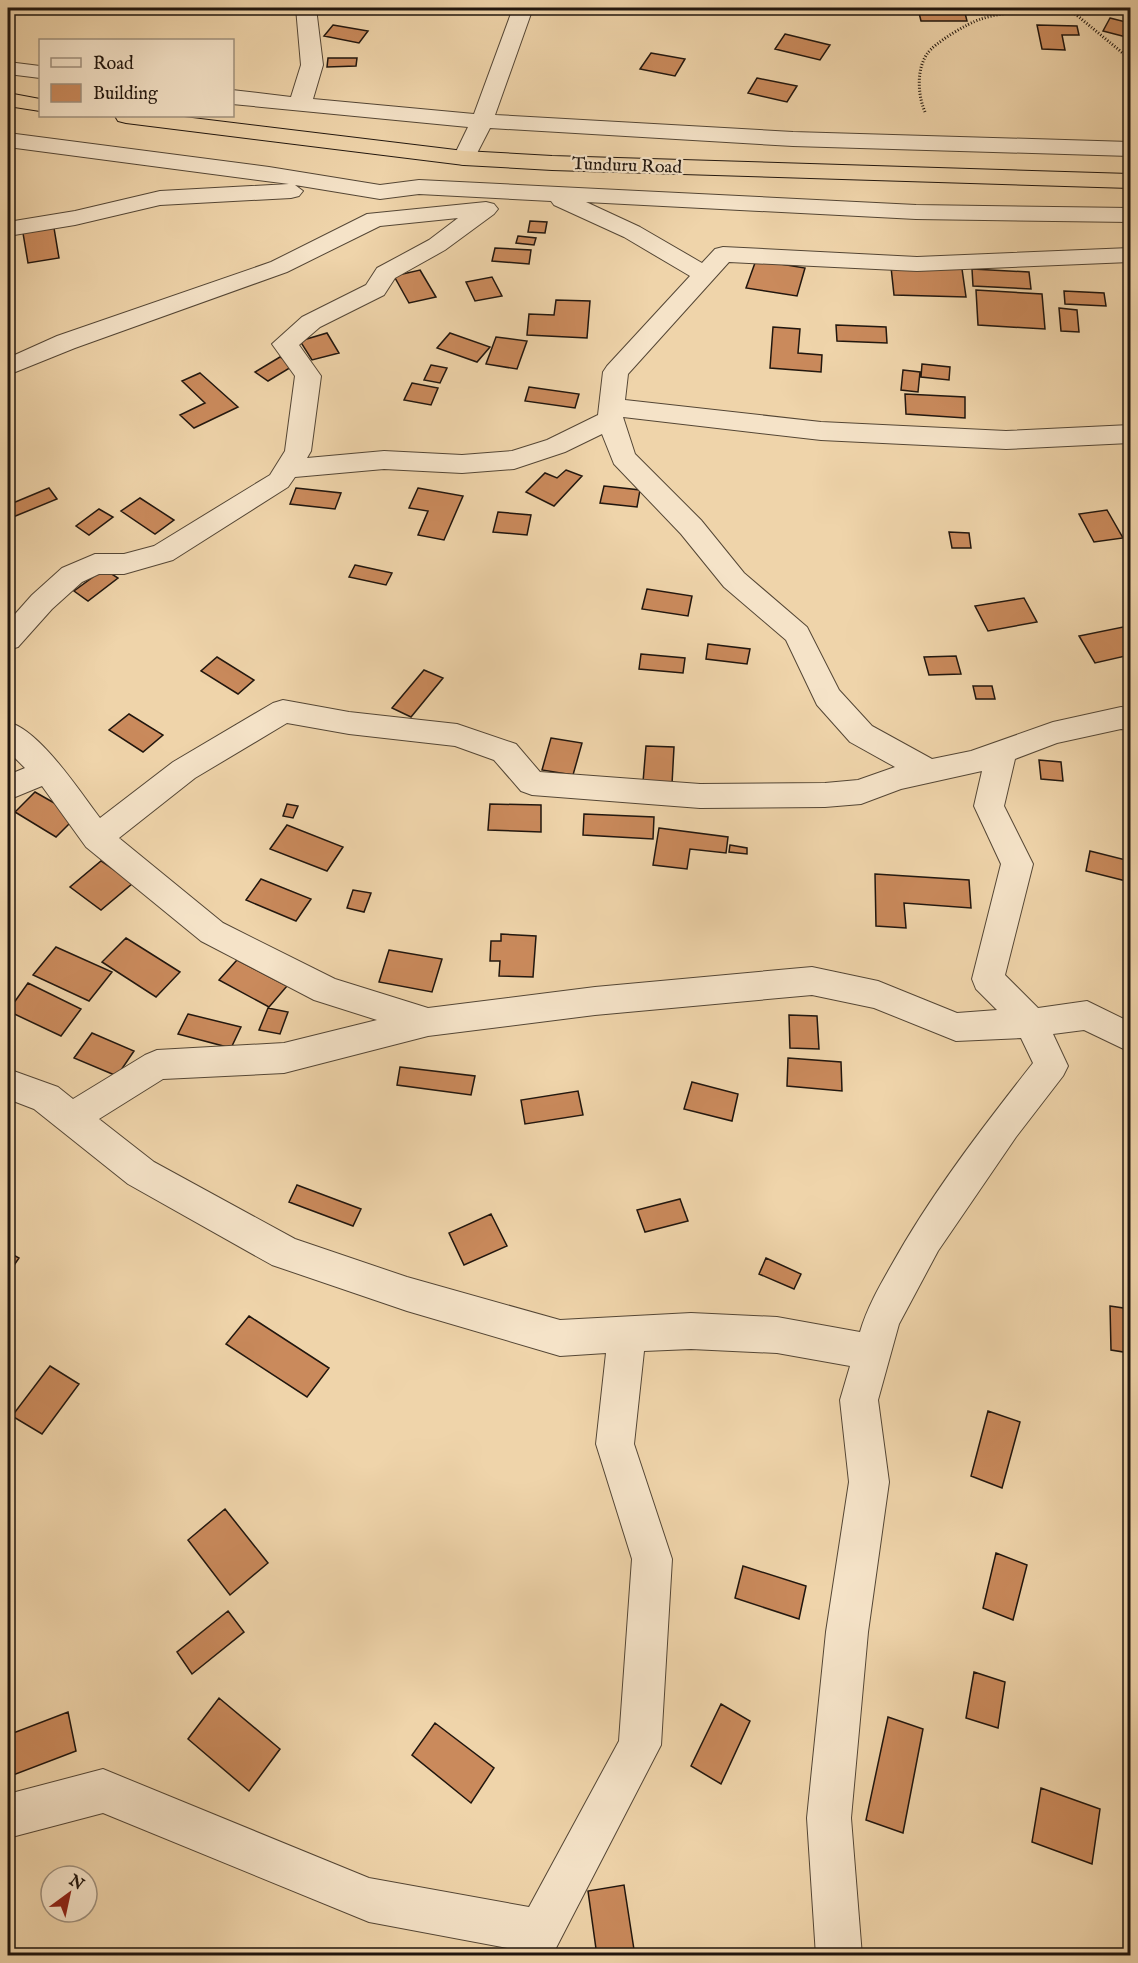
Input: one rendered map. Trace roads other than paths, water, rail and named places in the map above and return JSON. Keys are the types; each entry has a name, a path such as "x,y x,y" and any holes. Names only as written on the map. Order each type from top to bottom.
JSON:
{"highway":[{"path":"8,100 39,105"},
{"name":"Tunduru Road","path":"134,117 464,158 552,163 1131,181"}],"street":[{"path":"300,105 312,65 306,8"},
{"path":"464,158 482,121 523,8"},
{"path":"8,68 39,72"},
{"path":"234,97 482,121 807,140 1131,149"},
{"path":"8,140 269,174 380,192 414,202 486,209"},
{"path":"8,367 66,342 279,267 375,219 543,205 552,163"},
{"path":"8,229 75,218 160,198 285,191 380,192 419,186 546,192 916,238 1131,255"},
{"path":"546,192 632,232 704,274"},
{"path":"8,640 42,602 72,575 95,564 124,564 163,553 279,481 298,451 308,376 285,344 310,322 375,290 386,273 437,245 486,209"},
{"path":"1105,214 1119,232 1131,238"},
{"path":"928,771 861,734 827,697 796,634 734,580 691,527 623,458 611,413 616,372 723,254 916,238 1105,214 1131,215"},
{"path":"287,469 384,460 462,464 514,460 556,446 611,413 821,431 1006,440 1131,434"},
{"path":"98,838 184,770 283,711 349,723 457,735 505,752 532,783 700,796 825,795 861,792 896,778 974,762 1053,733 1121,718 1131,719"},
{"path":"8,734 48,771 98,838 212,932 326,990 428,1022"},
{"path":"839,1956 829,1818 847,1632 869,1482 859,1400 882,1319 925,1239 1004,1126 1051,1066 1031,1023 988,979 1017,864 989,806 1001,752"},
{"path":"8,788 48,771"},
{"path":"71,1118 157,1065 284,1058 428,1022 595,1001 812,981 878,995 956,1027 1031,1023 1087,1015 1131,1038"},
{"path":"8,1084 46,1098 141,1173 285,1253 407,1294 560,1338 691,1331 777,1335 873,1352"},
{"path":"8,1816 104,1791 369,1900 540,1932 640,1745 652,1559 615,1444 627,1335"}]}
